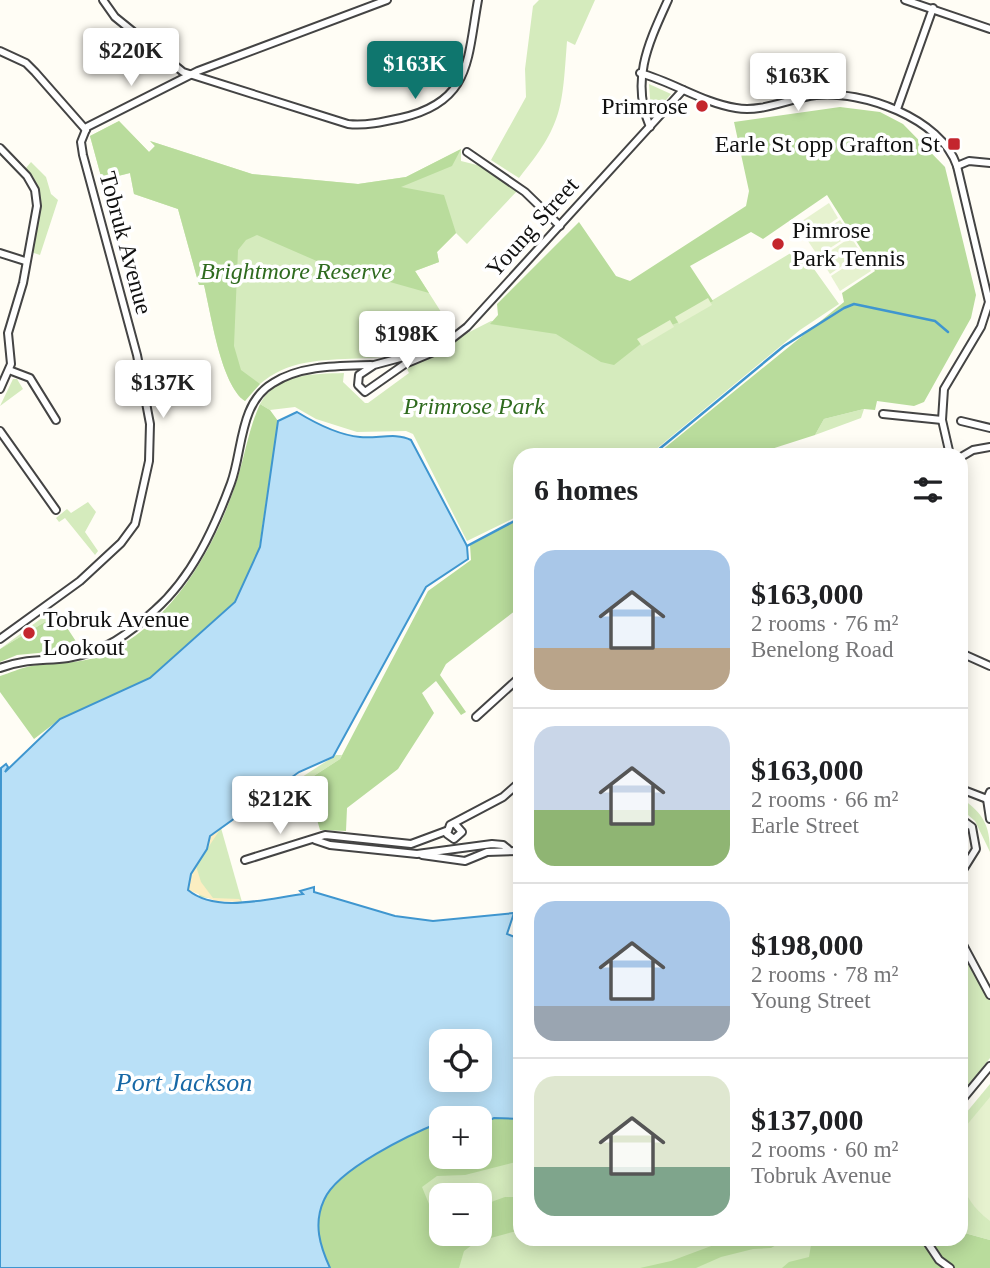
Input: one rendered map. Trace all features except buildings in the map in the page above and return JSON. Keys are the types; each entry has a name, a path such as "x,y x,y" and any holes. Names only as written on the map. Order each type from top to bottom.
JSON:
{"street":[{"path":"103,0 115,17 183,72 360,126 422,113 445,100 464,76 478,0"},
{"path":"0,51 35,72 86,128 191,74 387,0"},
{"path":"650,127 640,73 643,58 668,0"},
{"path":"905,0 990,29"},
{"path":"897,108 933,8"},
{"path":"640,73 744,109 818,95 897,108 943,143 957,166 989,297 988,309 981,327 943,389 942,420 948,448"},
{"name":"Young Street","path":"437,348 374,365 359,375 358,385 365,392 405,364 437,348 467,327 684,90"},
{"name":"Tobruk Avenue","path":"0,639 80,581 121,543 135,524 149,461 150,424 137,355 81,146 86,128"},
{"path":"0,148 27,176 36,197 36,213 24,261 23,283 8,333 9,370 0,389"},
{"path":"467,152 525,192 560,226"},
{"path":"957,166 975,160 990,163"},
{"path":"0,253 24,261"},
{"path":"0,668 17,661 82,656 101,650 127,634 158,608 200,555 232,480 250,406 262,391 278,380 304,370 374,365"},
{"path":"9,370 30,378 56,420"},
{"path":"883,414 942,420"},
{"path":"961,421 990,428"},
{"path":"0,431 56,510"},
{"path":"968,453 990,447"},
{"path":"968,656 990,666"},
{"path":"475,717 513,684"},
{"path":"417,854 444,849 477,812 513,787"},
{"path":"968,790 989,795 990,819"},
{"path":"968,824 972,827 976,849 968,862"},
{"path":"244,860 325,835 411,845 454,835 475,846"},
{"path":"454,835 463,847 503,845 508,849"},
{"path":"315,840 330,845 465,861 513,850"},
{"path":"968,954 990,995"},
{"path":"968,1093 990,1066"},
{"path":"929,1246 933,1254 950,1268"}],"green space":[{"path":"539,0 595,0 575,45 567,41 564,84 558,115 544,143 519,178 491,160 526,97 525,69 533,6"},
{"path":"649,84 671,94 655,113 651,111"},
{"path":"840,107 880,112 903,124 945,167 976,295 971,318 924,402 914,406 877,401 875,410 864,409 824,419 815,435 775,448 665,448 844,302 842,293 875,271 827,195 763,239 751,232 690,266 713,301 684,320 657,331 614,365 601,362 556,334 490,324 498,315 497,304 579,222 616,276 630,281 746,206 749,191 734,122"},
{"name":"Brightmore Reserve","path":"119,121 149,152 155,146 150,141 252,174 358,184 406,177 461,149 461,161 481,166 518,190 467,244 456,233 437,252 439,262 415,271 450,326 426,344 401,354 291,366 267,379 245,401 229,380 223,365 204,285 199,285 178,209 134,194 130,173 102,180 90,136"},
{"path":"119,121 149,152 155,146 150,141 252,174 358,184 406,177 461,149 452,166 401,187 444,195 456,233 437,252 439,262 415,271 429,293 319,262 257,235 246,240 238,250 234,346 241,370 260,384 245,401 229,380 223,365 204,285 199,285 178,209 134,194 130,173 102,180 90,136"},
{"path":"31,162 46,177 51,194 58,200 40,255 31,252 39,218 40,197 34,178 26,168"},
{"path":"829,203 838,218 807,239 796,225"},
{"path":"840,220 850,235 818,256 808,241"},
{"path":"851,237 861,253 830,274 820,258"},
{"name":"Primrose Park","path":"799,248 839,304 800,330 657,448 513,448 513,518 467,541 413,434 406,431 357,432 316,419 295,407 270,410 260,404 276,386 286,381 308,375 344,373 343,382 368,403 409,373 405,365 491,321 556,331 625,353"},
{"path":"862,256 871,271 840,291 831,276"},
{"path":"708,298 712,305 679,324 675,317"},
{"path":"670,320 674,327 642,346 637,339"},
{"path":"13,379 17,379 23,389 0,406"},
{"path":"260,404 270,410 278,421 259,549 235,602 150,678 60,719 34,739 0,692 0,676 31,666 75,662 104,654 129,640 171,603 188,581 217,532 237,480"},
{"path":"864,409 861,418 815,435 824,419"},
{"path":"88,502 96,512 85,532 98,551 95,555 65,518 59,522 56,518 67,509 71,513"},
{"path":"513,522 513,612 446,664 440,675 466,712 461,715 436,681 422,693 434,713 398,769 347,808 346,831 320,830 306,781 340,759 428,591 471,560 470,545"},
{"path":"54,609 58,614 0,649"},
{"path":"58,614 81,649 17,655 0,662 0,649"},
{"path":"336,755 342,755 306,781 302,777"},
{"path":"968,804 984,820 989,834 990,852 975,821 968,815"},
{"path":"221,828 242,902 200,897 191,874 210,836"},
{"path":"968,960 990,999 990,1058 968,1086"},
{"path":"990,1084 990,1240 968,1234 968,1111"},
{"path":"990,1097 990,1221 968,1196 968,1124"},
{"path":"494,1118 513,1119 513,1163 492,1168"},
{"path":"513,1120 513,1246 906,1246 914,1268 330,1268 429,1138 429,1169 492,1169 492,1123"},
{"path":"429,1127 429,1169 489,1169 465,1175 437,1176 422,1187 429,1204 429,1246 471,1246 464,1251 459,1268 330,1268 318,1226 324,1200 344,1176 376,1154"},
{"path":"513,1197 513,1232 492,1238 492,1202"},
{"path":"968,1234 990,1240 990,1268 782,1268 789,1262 809,1257 811,1246 968,1246"},
{"path":"711,1246 775,1246 721,1257 696,1268 640,1268 671,1261"}],"sand":[{"path":"221,828 207,848 210,836"},
{"path":"196,866 201,882 213,898 239,899 242,902 216,901 188,890 191,874"}],"water":[{"name":"Port Jackson","path":"297,412 343,434 366,437 399,436 411,440 467,546 468,559 426,587 333,757 299,772 210,836 207,849 191,874 188,890 213,901 244,903 303,894 300,891 314,887 314,892 395,916 433,921 513,913 507,934 513,936 513,1119 492,1119 492,1106 429,1106 429,1127 359,1165 332,1188 324,1200 318,1226 330,1268 0,1268 1,768 6,764 8,767 5,772 60,719 150,678 235,602 260,547 278,421"}],"waterway":[{"path":"660,448 784,346 844,308 854,304 935,321 948,332"},
{"path":"467,546 513,522"}],"place":[{"name":"Primrose","path":"702,106"},
{"name":"Earle St opp Grafton St","path":"954,144"},
{"name":"Pimrose Park Tennis","path":"778,244"},
{"name":"Tobruk Avenue Lookout","path":"29,633"}]}
